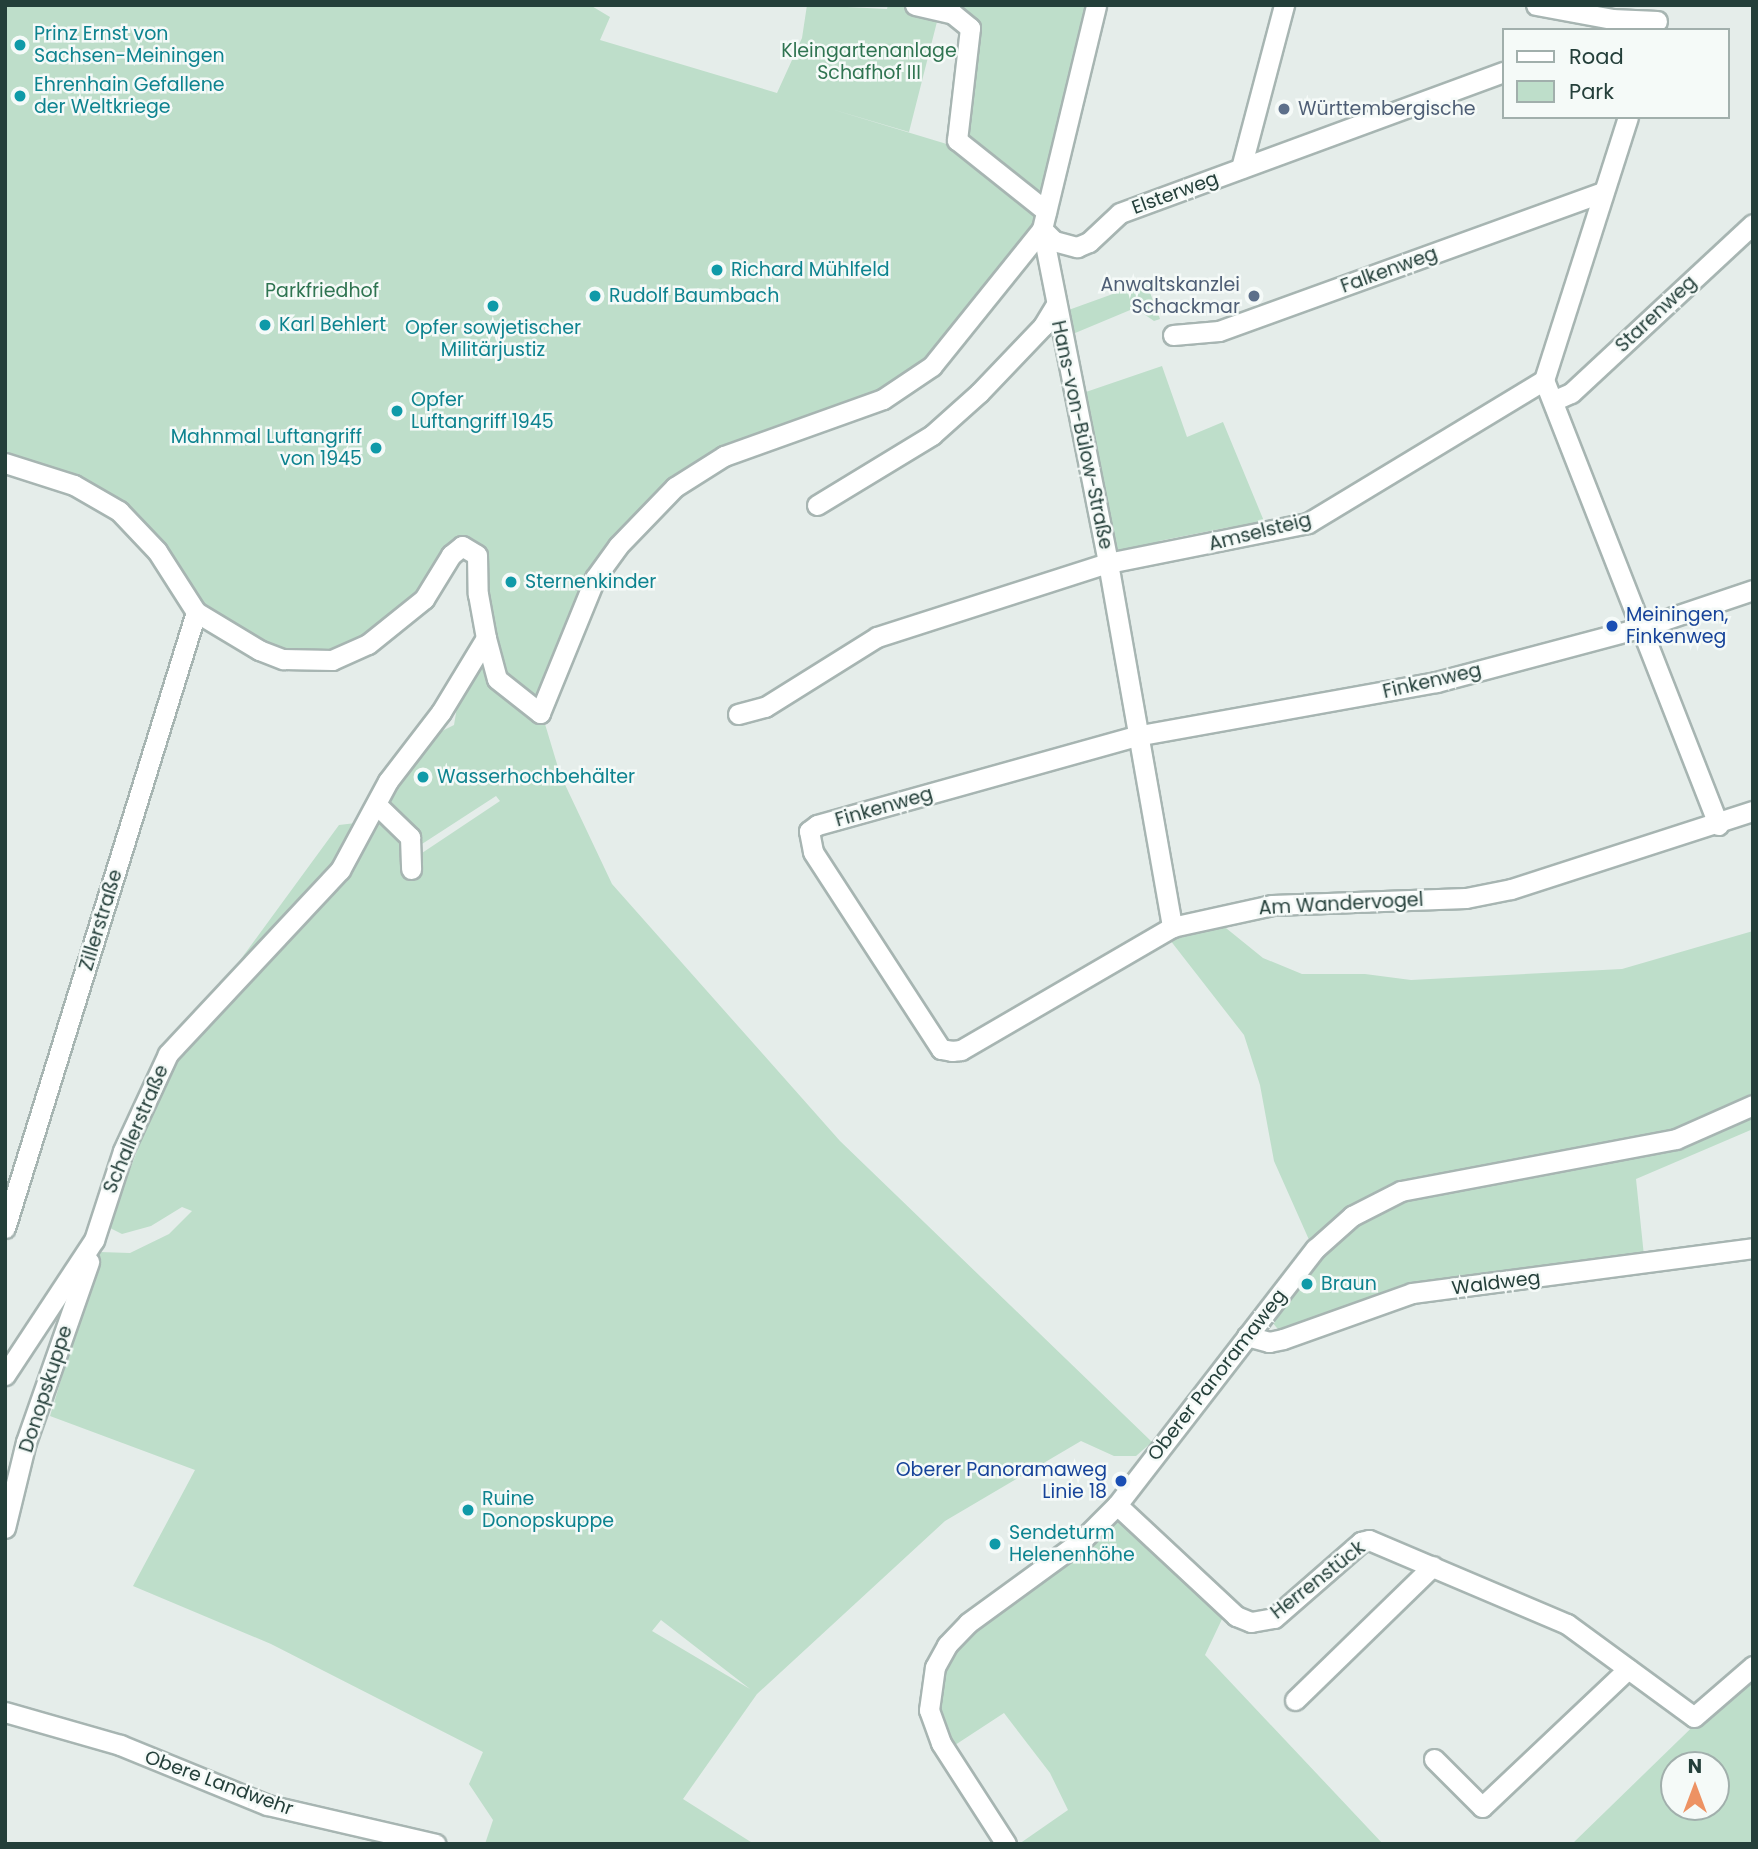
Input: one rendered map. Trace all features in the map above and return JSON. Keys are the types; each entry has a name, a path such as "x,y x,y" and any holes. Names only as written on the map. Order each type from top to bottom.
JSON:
{"street":[{"path":"915,5 953,14 970,28 957,140 1044,220"},
{"name":"Hans-von-Bülow-Straße","path":"1096,5 1044,220 1055,306 1108,563"},
{"name":"Elsterweg","path":"1241,168 1284,5"},
{"path":"1535,5 1612,19 1659,19"},
{"path":"1626,28 1659,19"},
{"name":"Elsterweg","path":"1044,220 1054,242 1077,247 1089,242 1120,213 1502,73"},
{"path":"1627,119 1544,380 1555,400 1718,825"},
{"name":"Falkenweg","path":"1172,335 1219,331 1604,192"},
{"name":"Hans-von-Bülow-Straße","path":"486,638 497,679 540,713 595,579 653,507 686,478 724,456 883,399 915,380 933,366 1044,220"},
{"name":"Starenweg","path":"1555,400 1571,393 1753,224"},
{"name":"Hans-von-Bülow-Straße","path":"817,505 932,435 979,393 1043,326 1055,306"},
{"name":"Amselsteig","path":"738,714 765,707 877,637 1108,563 1308,523 1544,380"},
{"path":"5,463 74,485 120,512 157,551 196,612 239,640 283,659 332,660 368,644 403,619 429,592 451,555 462,546 477,555 478,594 486,638"},
{"path":"1108,563 1136,736 1172,927"},
{"name":"Finkenweg","path":"952,1051 941,1049 813,852 809,831 817,825 1136,736 1436,682 1643,627 1753,590"},
{"name":"Zillerstraße","path":"5,1228 196,612"},
{"name":"Schallerstraße","path":"5,1376 87,1250 123,1151 168,1055 340,870 377,806 388,781 441,712 486,638"},
{"path":"377,806 410,837 411,869"},
{"name":"Am Wandervogel","path":"952,1051 961,1050 1172,927 1272,905 1466,898 1566,874 1753,811"},
{"name":"Oberer Panoramaweg","path":"1006,1844 996,1823 941,1743 933,1723 929,1701 935,1667 947,1645 968,1623 1083,1539 1117,1505 1315,1249 1352,1216 1376,1202 1427,1185 1676,1139 1753,1105"},
{"name":"Waldweg","path":"1247,1336 1269,1342 1283,1339 1412,1293 1753,1248"},
{"name":"Donopskuppe","path":"5,1528 26,1442 89,1262 87,1250"},
{"name":"Herrenstück","path":"1117,1505 1236,1616 1251,1622 1274,1618 1362,1542 1376,1541 1567,1624 1694,1717 1753,1666"},
{"path":"1295,1700 1433,1566"},
{"path":"1434,1759 1482,1807 1628,1668"},
{"name":"Obere Landwehr","path":"5,1712 120,1745 267,1805 436,1844"}],"green space":[{"name":"Parkfriedhof","path":"5,5 590,5 610,17 600,40 777,93 802,38 807,5 887,9 888,5 1088,5 1042,198 965,142 977,29 941,6 909,132 831,109 950,145 1036,210 1035,225 929,363 902,384 753,438 623,533 535,703 499,676 486,609 482,548 475,540 467,539 391,622 332,653 280,652 202,606 161,545 5,454"},
{"path":"1146,282 1160,319 1154,321 1135,308 1068,336 1063,312"},
{"path":"1162,366 1187,437 1223,422 1266,526 1232,534 1230,527 1159,541 1155,548 1114,552 1080,394"},
{"path":"485,660 512,703 545,724 560,774 612,884 840,1141 1152,1442 1136,1456 1114,1456 1081,1441 945,1521 757,1694 683,1799 754,1844 485,1844 493,1820 469,1784 483,1752 271,1644 133,1586 195,1470 50,1416 100,1252 130,1253 169,1234 192,1211 182,1207 151,1226 122,1234 108,1227 165,1078 190,1041 184,1022 238,963 339,825 381,820 422,853 500,801 496,796 422,844 387,796 422,741 454,725 457,707","holes":["661,1620 750,1689 652,1631"]},
{"path":"1221,924 1263,958 1302,974 1365,974 1411,980 1622,969 1753,931 1753,1129 1636,1179 1644,1256 1519,1275 1281,1333 1272,1322 1318,1260 1274,1161 1260,1085 1244,1035 1170,940"},
{"path":"1122,1517 1223,1617 1205,1655 1383,1844 1019,1844 1068,1810 1050,1773 1004,1713 952,1747 938,1714 938,1687 949,1656 990,1612"},
{"path":"1753,1676 1753,1844 1572,1844 1660,1758 1660,1821 1730,1821 1730,1751 1668,1751 1715,1705"}],"place":[{"name":"Prinz Ernst von Sachsen-Meiningen","path":"20,45"},
{"name":"Ehrenhain Gefallene der Weltkriege","path":"20,96"},
{"name":"Württembergische","path":"1284,109"},
{"name":"Richard Mühlfeld","path":"717,270"},
{"name":"Rudolf Baumbach","path":"595,296"},
{"name":"Anwaltskanzlei Schackmar","path":"1254,296"},
{"name":"Opfer sowjetischer Militärjustiz","path":"493,306"},
{"name":"Karl Behlert","path":"265,325"},
{"name":"Opfer Luftangriff 1945","path":"397,411"},
{"name":"Mahnmal Luftangriff von 1945","path":"376,448"},
{"name":"Sternenkinder","path":"511,582"},
{"name":"Meiningen, Finkenweg","path":"1612,626"},
{"name":"Wasserhochbehälter","path":"423,777"},
{"name":"Braun","path":"1307,1284"},
{"name":"Oberer Panoramaweg Linie 18","path":"1121,1481"},
{"name":"Ruine Donopskuppe","path":"468,1510"},
{"name":"Sendeturm Helenenhöhe","path":"995,1544"}],"park label":[{"name":"Kleingartenanlage Schafhof III","path":"869,62"}]}
